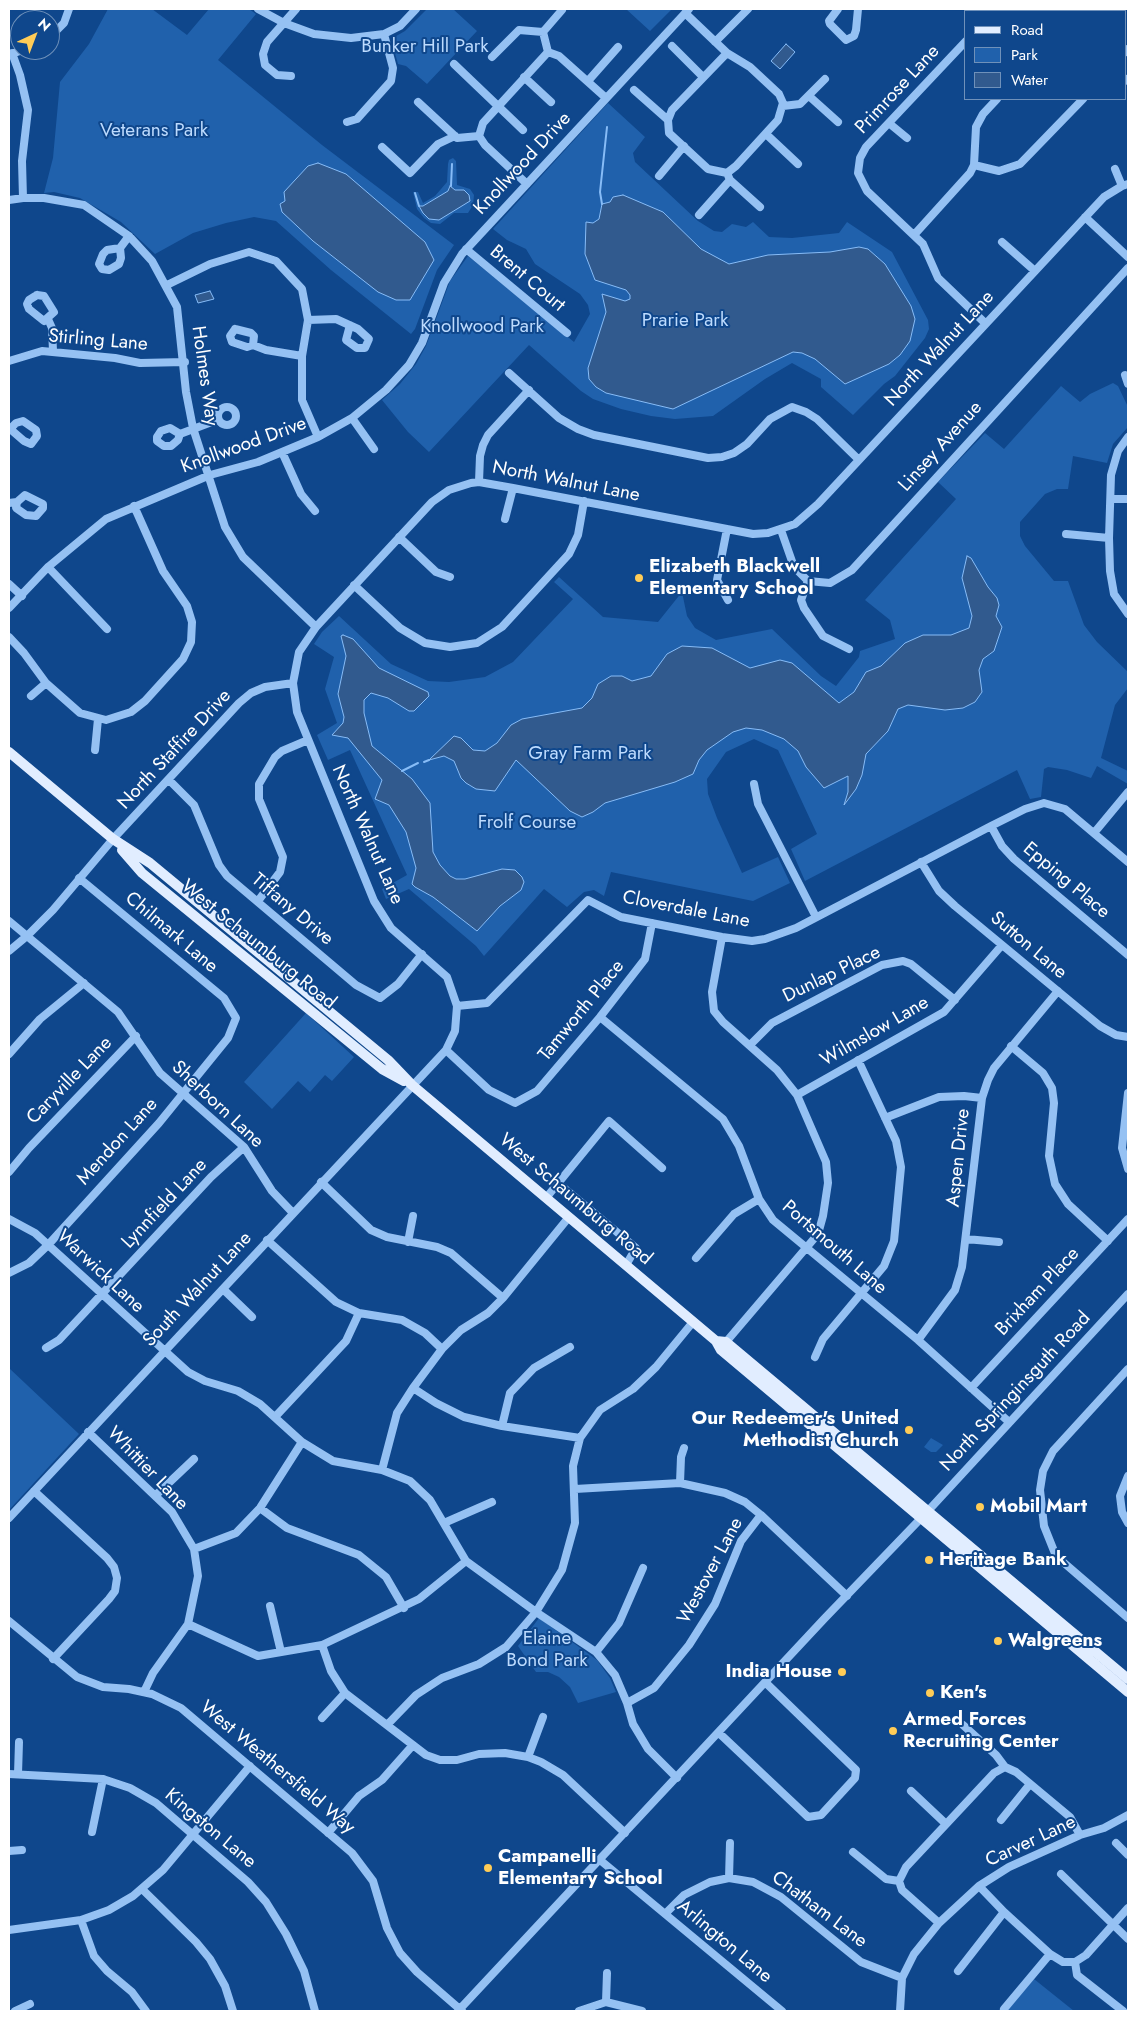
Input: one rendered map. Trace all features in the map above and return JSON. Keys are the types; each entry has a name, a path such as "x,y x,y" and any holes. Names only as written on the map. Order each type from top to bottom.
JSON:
{"main road":[{"name":"West Schaumburg Road","path":"9,752 113,840 142,872 382,1069 412,1085 693,1322 721,1342 925,1515 1128,1692"},
{"name":"West Schaumburg Road","path":"925,1515 1128,1679"}],"street":[{"path":"60,27 64,23 69,9"},
{"path":"258,9 284,23 314,34 351,38 384,34 400,26 411,10"},
{"path":"291,76 277,75 265,64 263,54 267,42 296,9"},
{"path":"543,32 561,9"},
{"path":"716,42 748,9"},
{"path":"838,9 829,21 846,40 854,36 858,9"},
{"path":"687,11 727,53 750,68 774,90 782,100 783,106 781,116 699,215"},
{"name":"Knollwood Drive","path":"9,608 48,567 106,519 210,475 282,452 318,437 352,418 386,390 409,365 422,343 444,283 466,249 687,11"},
{"path":"492,57 519,30 543,32"},
{"path":"543,32 548,52"},
{"path":"347,122 357,119 391,81 393,68 384,34"},
{"name":"Primrose Lane","path":"964,43 862,154 858,173 867,191 924,246 938,278 986,323"},
{"path":"672,46 703,77"},
{"path":"588,81 618,47"},
{"path":"527,184 484,145 479,136 483,123 548,52"},
{"path":"548,52 559,56 606,98"},
{"path":"727,53 672,110 668,120 669,133 708,169 729,177 760,206"},
{"path":"13,60 20,75 28,110 22,161 23,198"},
{"path":"454,64 523,130"},
{"path":"524,77 551,102"},
{"path":"783,106 796,106 809,96 825,79"},
{"path":"634,90 668,120"},
{"path":"809,96 838,122"},
{"path":"914,235 967,178 974,166 976,126 983,114 996,100"},
{"path":"974,166 999,171 1020,164 1082,100"},
{"path":"418,102 455,136"},
{"path":"890,124 907,138"},
{"path":"766,134 798,164"},
{"path":"382,147 410,173 438,144 455,136 479,136"},
{"path":"659,176 684,146"},
{"path":"1115,170 1125,185"},
{"name":"North Walnut Lane","path":"412,1085 446,1050 455,1030 458,1006 447,977 391,928 374,901 297,712 292,684 299,652 316,627 399,537 442,494 462,485 479,482 760,534 781,530 806,516 1104,197 1125,185"},
{"name":"Holmes Way","path":"9,200 44,198 84,205 129,236 152,261 167,285 177,307 185,362 186,392 193,428 210,475 225,527 243,557 316,627"},
{"path":"1085,217 1128,257"},
{"path":"120,248 129,236"},
{"path":"1002,242 1035,271"},
{"name":"Brent Court","path":"466,249 567,333"},
{"path":"167,285 210,264 249,252 276,262 302,289 308,320 302,356 302,400 318,437"},
{"name":"Linsey Avenue","path":"808,581 830,583 852,570 1128,268"},
{"path":"48,319 52,328 53,351"},
{"path":"308,320 336,319 350,325"},
{"path":"253,345 266,350 302,356"},
{"name":"Stirling Lane","path":"9,361 42,351 53,351 140,363 185,362"},
{"path":"509,373 560,418 585,432 708,458 722,457 734,453 747,444 770,419 792,407 806,412 816,419 859,460"},
{"path":"1125,375 1128,384"},
{"path":"479,482 480,456 488,435 529,390"},
{"path":"352,418 374,449"},
{"path":"180,434 217,420"},
{"path":"1128,437 1118,450 1111,475 1109,538 1110,571 1114,594 1128,614"},
{"path":"282,452 301,494 316,511"},
{"path":"505,519 513,488"},
{"path":"1111,499 1128,499"},
{"path":"354,585 400,628 425,643 450,647 478,643 502,627 569,554 578,535 584,501"},
{"path":"9,637 46,682 80,713 106,720 124,715 145,701 183,659 193,632 187,606 163,571 134,506"},
{"path":"727,529 717,580 728,600"},
{"path":"781,530 794,567 808,581 802,600 804,608 823,636 849,649"},
{"path":"1066,534 1109,538"},
{"path":"399,537 436,572 450,577"},
{"path":"48,567 106,629"},
{"path":"9,584 22,596"},
{"path":"31,696 46,682"},
{"name":"North Staffire Drive","path":"9,950 27,936 113,840 252,693 265,686 292,684"},
{"path":"94,750 98,719"},
{"path":"258,901 280,872 283,857 259,799 259,784 275,757 308,740"},
{"name":"Tiffany Drive","path":"169,780 194,805 223,871 356,985 380,998 398,984 422,954"},
{"path":"754,784 758,804 816,917"},
{"path":"1128,792 1094,833 1128,862"},
{"name":"Cloverdale Lane","path":"458,1006 488,1003 588,900 621,917 722,937 752,940 766,939 789,932 1025,808 1044,803 1063,808 1094,833"},
{"name":"Epping Place","path":"991,826 1002,846 1014,859 1128,955"},
{"name":"Sutton Lane","path":"921,862 939,890 1002,945 1104,1029 1128,1037"},
{"name":"Chilmark Lane","path":"79,878 224,998 236,1018"},
{"name":"Sherborn Lane","path":"9,921 118,1012 136,1036 154,1066 182,1094 244,1147 272,1191 292,1212"},
{"name":"Tamworth Place","path":"446,1050 489,1090 515,1103 538,1091 600,1017 645,959 652,923"},
{"path":"721,1342 818,1234 823,1216 828,1182 826,1162 797,1095 778,1070 723,1022 714,1011 712,992 722,937"},
{"name":"Wilmslow Lane","path":"797,1095 935,1018 955,1000 1002,945"},
{"name":"Dunlap Place","path":"750,1045 772,1023 882,965 903,961 911,964 955,1000"},
{"path":"9,1054 40,1019 84,983"},
{"name":"Aspen Drive","path":"918,1340 955,1290 962,1267 982,1098 990,1074 1058,992"},
{"name":"Portsmouth Lane","path":"600,1017 723,1119 739,1146 759,1199 773,1220 918,1340 1009,1422"},
{"name":"Mendon Lane","path":"9,1273 29,1263 48,1245 182,1094 228,1038 236,1018"},
{"name":"Caryville Lane","path":"9,1172 29,1148 136,1036"},
{"path":"1012,1046 1043,1073 1052,1088 1054,1104 1049,1156 1055,1184 1068,1204 1108,1241"},
{"path":"815,1357 823,1339 884,1266 894,1241 901,1167 896,1141 858,1060"},
{"name":"South Walnut Lane","path":"9,1518 412,1085"},
{"path":"1128,1093 1123,1153 1128,1169"},
{"path":"885,1118 939,1097 964,1096 982,1098"},
{"path":"546,1198 609,1121 662,1168"},
{"name":"Lynnfield Lane","path":"46,1348 59,1340 211,1178 244,1147"},
{"path":"321,1182 371,1230 408,1242 437,1247 451,1253 502,1298"},
{"path":"558,1183 636,1248 626,1265"},
{"path":"696,1258 734,1214 759,1199"},
{"path":"408,1242 413,1216"},
{"path":"382,1470 398,1413 413,1388 442,1349 461,1330 488,1313 502,1298 569,1217"},
{"name":"Warwick Lane","path":"9,1219 35,1233 163,1352 188,1372 205,1381 238,1391 260,1404 302,1442 333,1461 382,1470 410,1481 430,1500 466,1561 536,1612 596,1652 615,1675 627,1702 633,1724 648,1749 677,1778"},
{"name":"Brixham Place","path":"971,1388 1128,1219"},
{"path":"966,1239 999,1242"},
{"path":"267,1240 327,1295 359,1313 402,1320 425,1333 442,1349"},
{"path":"223,1289 252,1317"},
{"name":"North Springinsguth Road","path":"460,2011 718,1733 925,1515 1128,1294"},
{"path":"275,1417 346,1341 359,1313"},
{"path":"387,1725 416,1695 442,1678 480,1664 506,1647 536,1612 562,1570 575,1523 573,1466 580,1438 600,1410 633,1389 656,1367 693,1322"},
{"path":"502,1426 510,1393 534,1368 570,1346"},
{"path":"1128,1369 1057,1446 1043,1471 1040,1490 1044,1526 1051,1546 1064,1565 1128,1618"},
{"path":"413,1388 436,1403 464,1417 502,1426 580,1438"},
{"name":"Whittier Lane","path":"88,1432 172,1512 194,1549 198,1576 188,1624 153,1673 144,1692"},
{"path":"194,1549 236,1533 260,1508 302,1442"},
{"path":"680,1483 681,1456 684,1448"},
{"path":"156,1495 194,1459"},
{"path":"1128,1476 1121,1488 1120,1504 1128,1523"},
{"path":"575,1489 680,1483 712,1488 725,1493 745,1502 761,1514 847,1596"},
{"path":"34,1491 107,1558 114,1567 117,1578 114,1591 109,1599 53,1659"},
{"path":"444,1523 492,1502"},
{"path":"260,1508 287,1528 359,1555 386,1577 404,1608"},
{"name":"Westover Lane","path":"627,1702 654,1688 689,1645 715,1604 742,1541 761,1514"},
{"path":"188,1624 258,1656 322,1645 404,1608 419,1599 466,1561"},
{"path":"596,1652 619,1623 643,1568"},
{"path":"270,1606 281,1652"},
{"name":"West Weathersfield Way","path":"9,1621 77,1677 92,1683 144,1692 161,1697 181,1708 352,1853 368,1873 377,1891 391,1937 405,1961 460,2011"},
{"path":"322,1645 331,1672 345,1693 426,1755 440,1760 457,1760 490,1753 528,1757 563,1775 625,1834"},
{"path":"718,1733 808,1816 821,1815 855,1778 856,1770 766,1683"},
{"path":"322,1718 345,1693"},
{"path":"528,1757 543,1717"},
{"path":"963,1724 996,1755 1005,1767 1016,1772 1070,1817 1080,1835"},
{"path":"18,1774 19,1742"},
{"path":"328,1833 359,1796 382,1780 413,1745"},
{"path":"9,1930 66,1924 81,1920 109,1910 142,1889 163,1870 250,1766"},
{"path":"938,1923 902,1890 899,1881 906,1867 994,1773 1005,1767"},
{"name":"Kingston Lane","path":"9,1774 103,1778 148,1797 248,1882 266,1902 286,1934 304,1971 315,2011"},
{"path":"92,1832 103,1778"},
{"path":"1001,1820 1030,1784"},
{"path":"912,1791 946,1824"},
{"name":"Carver Lane","path":"900,2011 902,1978 914,1954 938,1923 979,1886 1009,1867 1080,1835 1104,1828 1128,1815"},
{"path":"729,1878 730,1843"},
{"path":"1116,1843 1128,1854"},
{"path":"9,1851 22,1850"},
{"path":"853,1852 886,1879 899,1881"},
{"name":"Arlington Lane","path":"600,1860 782,2011"},
{"path":"1061,1874 1128,1938"},
{"name":"Chatham Lane","path":"665,1914 684,1895 696,1888 729,1878 753,1882 764,1886 861,1962 902,1978"},
{"path":"979,1886 1050,1954 1063,1962 1075,1962 1086,1955 1128,1908"},
{"path":"142,1889 210,1959 225,1986 233,2011"},
{"path":"958,1971 1004,1912"},
{"path":"81,1920 94,1956 107,1972 132,1992 146,2011"},
{"path":"1004,2009 1050,1954"},
{"path":"1075,1962 1077,1975 1123,2011"},
{"path":"606,2002 607,1973"},
{"path":"579,2011 606,2002 642,2011"},
{"path":"15,2011 30,2004"}],"green space":[{"name":"Veterans Park","path":"108,9 152,9 187,35 209,9 249,9 256,14 218,60 322,145 454,245 437,270 415,329 411,334 331,270 276,221 254,217 226,223 193,233 155,254 121,222 80,198 54,192 44,193 53,158 60,82 89,44"},
{"name":"Bunker Hill Park","path":"427,9 453,9 477,31 427,84 406,66 398,64 391,39 405,31"},
{"path":"626,9 672,9 650,31"},
{"name":"Prarie Park","path":"608,103 645,137 633,153 635,162 698,221 714,231 722,232 732,224 746,227 753,222 769,237 792,238 839,233 847,222 892,252 928,320 929,329 925,338 895,376 884,384 853,415 821,387 821,379 792,363 765,379 713,416 675,419 651,416 621,409 593,399 581,391 529,345 429,452 408,432 382,400 400,384 416,364 426,346 450,281 468,256 574,342 590,314 588,305 580,294 535,264 526,249 507,240 493,229"},
{"path":"453,158 456,161 457,185 470,189 474,195 473,205 468,213 454,213 440,224 431,223 417,209 413,192 418,192 423,203 435,196 447,182 449,160"},
{"name":"Gray Farm Park","path":"1113,383 1118,386 1128,407 1128,427 1113,444 1107,463 1073,456 1068,489 1057,489 1045,494 1020,522 1020,536 1025,546 1054,581 1068,581 1084,625 1097,642 1128,672 1128,688 1115,705 1101,758 1128,771 1128,784 1097,766 1091,778 1067,770 1048,767 1044,769 1041,797 1030,799 1017,770 805,881 791,849 817,834 778,750 754,739 726,752 707,779 708,794 742,873 778,857 790,883 753,901 611,872 604,896 594,890 584,892 567,907 544,889 484,956 476,946 409,889 386,899 382,889 407,875 350,750 328,760 317,735 337,723 325,689 334,657 314,644 322,632 339,616 391,664 428,681 449,682 485,677 513,662 573,599 554,582 559,577 603,617 658,622 682,592 687,616 695,628 716,640 772,629 821,676 836,686 859,657 860,651 895,639 890,620 865,600 956,499 938,482 985,433 1004,449 1061,386 1080,402 1090,394"},
{"path":"306,1013 354,1057 332,1081 325,1075 310,1092 298,1081 272,1109 244,1082"},
{"path":"9,1368 79,1434 9,1510"},
{"path":"931,1438 943,1445 936,1452 931,1452 924,1447"},
{"name":"Elaine Bond Park","path":"539,1618 597,1660 610,1678 616,1692 578,1703 570,1687 559,1677 548,1672 536,1672 518,1646"},
{"path":"1034,1979 1074,2011 1007,2011"}],"water":[{"path":"786,44 795,52 780,69 771,61"},
{"path":"318,163 346,174 425,242 434,260 410,300 396,300 378,292 313,241 282,212 280,204 285,201 284,192 308,166"},
{"path":"450,186 455,190 464,190 469,195 470,201 439,220 429,219 419,206 423,206 448,191"},
{"name":"Prarie Park","path":"623,195 663,212 701,249 729,264 768,255 830,252 859,247 868,249 885,264 911,306 915,319 910,341 900,355 889,364 845,384 815,359 802,353 793,352 673,409 606,393 596,387 589,379 588,368 606,312 602,294 625,301 630,299 630,295 626,290 595,280 585,254 586,222 593,223 599,219 602,204 610,202 613,197"},
{"path":"210,291 214,299 198,303 195,295"},
{"path":"967,556 971,558 988,587 997,598 999,605 996,616 1002,627 994,651 983,659 979,670 982,692 975,702 963,708 945,710 908,705 898,709 888,731 866,754 862,775 856,789 844,805 848,792 848,776 824,788 806,767 798,751 784,739 762,730 746,728 733,732 707,750 699,760 693,774 675,782 605,803 582,817 570,811 516,760 495,791 476,789 466,783 461,778 454,761 444,756 429,760 454,736 461,738 473,750 485,751 497,743 511,725 522,719 582,708 592,698 598,684 611,676 622,676 632,681 651,676 667,654 682,646 712,648 750,668 780,660 792,663 839,703 854,692 866,672 881,666 905,643 923,635 951,635 969,628 972,616 962,578"},
{"path":"341,636 353,639 379,668 428,692 429,696 414,711 409,711 388,698 371,693 364,700 364,713 372,746 412,779 430,803 433,852 440,865 450,876 456,879 465,879 502,869 515,870 522,877 524,882 521,890 500,906 477,931 433,897 412,884 416,868 406,832 389,805 375,799 382,780 348,738 332,735 343,723 344,717 338,694 346,656"}],"waterway":[{"path":"602,204 600,192 607,127"},
{"path":"451,186 452,164"},
{"path":"415,193 419,206"},
{"path":"424,762 429,760"},
{"path":"402,771 418,763"}],"place":[{"name":"Elizabeth Blackwell Elementary School","path":"639,578"},
{"name":"Our Redeemer's United Methodist Church","path":"909,1430"},
{"name":"Mobil Mart","path":"980,1507"},
{"name":"Heritage Bank","path":"929,1560"},
{"name":"Walgreens","path":"998,1641"},
{"name":"India House","path":"842,1672"},
{"name":"Ken's","path":"930,1693"},
{"name":"Armed Forces Recruiting Center","path":"893,1731"},
{"name":"Campanelli Elementary School","path":"488,1868"}],"park label":[{"name":"Knollwood Park","path":"482,327"},
{"name":"Frolf Course","path":"527,823"}]}
